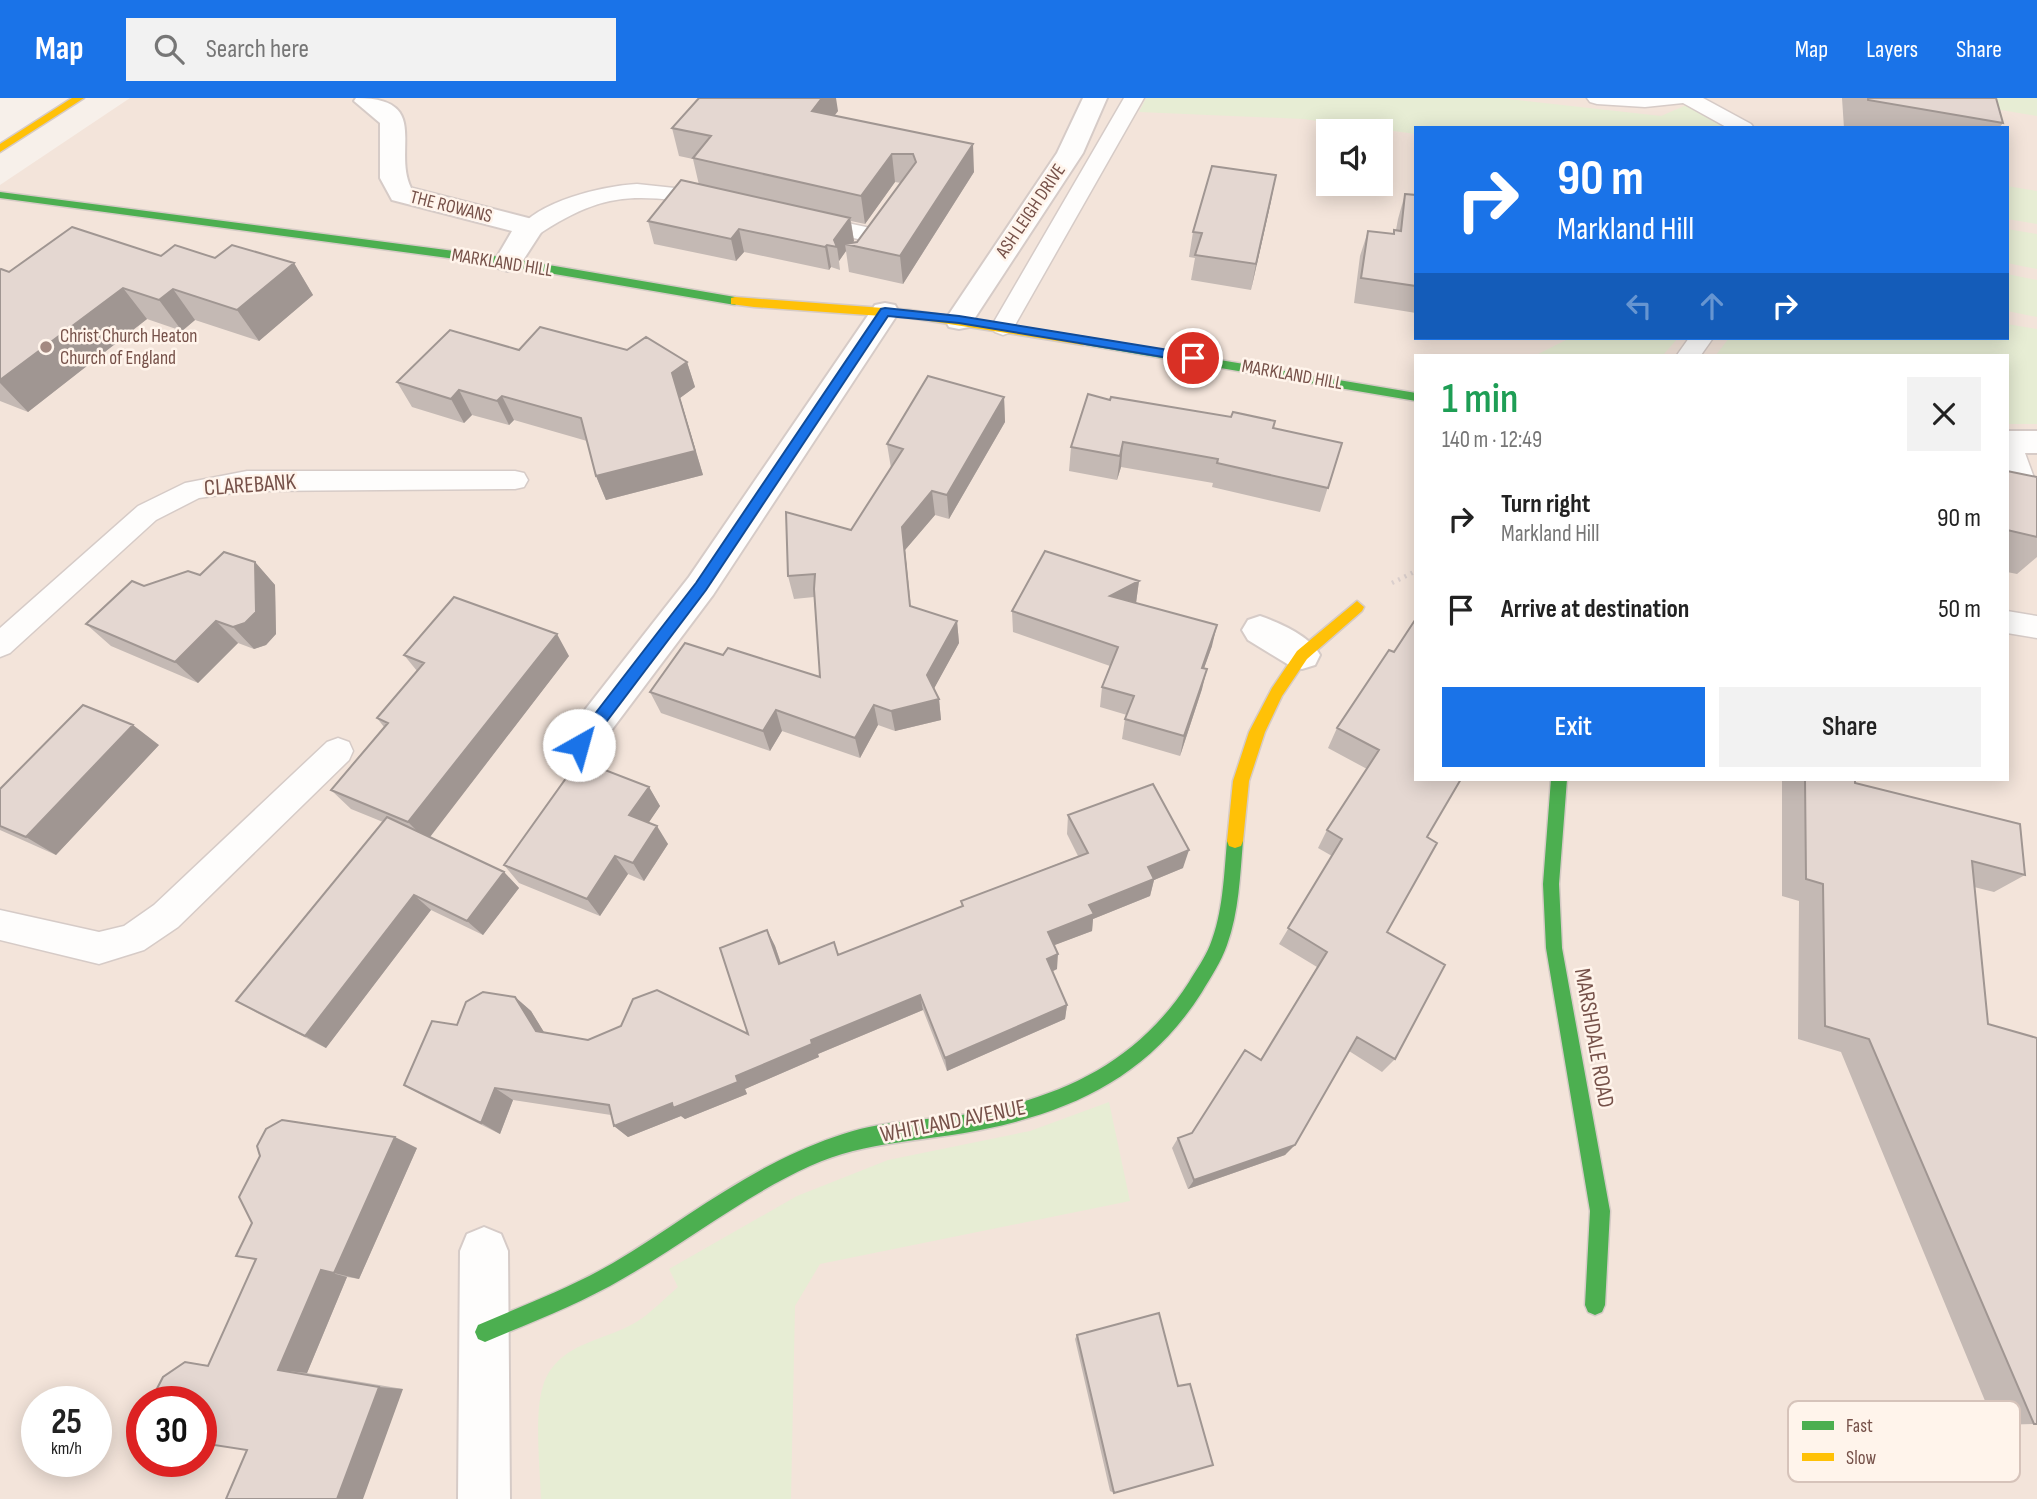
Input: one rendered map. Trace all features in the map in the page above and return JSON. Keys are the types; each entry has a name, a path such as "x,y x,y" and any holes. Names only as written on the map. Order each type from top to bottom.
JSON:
{"street":[{"path":"0,149 79,98"},
{"name":"ASH LEIGH DRIVE","path":"959,320 1070,153 1095,98"},
{"name":"THE ROWANS","path":"366,101 383,111 391,122 393,185 401,194 522,225 528,231"},
{"name":"MARKLAND HILL","path":"0,195 508,262 772,307 885,312 959,320 1414,397"},
{"path":"508,262 528,231"},
{"path":"579,745 701,586 885,312"},
{"path":"2009,442 2037,442"},
{"name":"WHITLAND AVENUE","path":"485,1332 587,1288 788,1167 835,1145 882,1134 984,1120 1069,1097 1110,1076 1148,1048 1188,1002 1219,946 1230,890 1241,780 1257,732 1302,655 1357,607"},
{"path":"1260,630 1302,655"},
{"name":"MARSHDALE ROAD","path":"1559,781 1551,884 1554,948 1600,1211 1595,1305"},
{"path":"484,1251 484,1499"}],"lane":[{"path":"1003,327 1134,98"},
{"path":"1597,98 1645,101 1681,98"},
{"path":"1688,98 1740,126"},
{"path":"528,231 574,203 611,191 639,189 729,203"},
{"path":"858,254 885,216"},
{"path":"788,218 872,234"},
{"path":"2009,445 2037,531"},
{"name":"CLAREBANK","path":"0,645 147,513 171,497 205,485 247,481 515,480"},
{"path":"2009,622 2037,627"},
{"path":"0,925 99,948 132,939 166,916 338,751"}],"shaded area":[{"path":"130,98 2037,98 2037,1499 0,1499 0,185"}],"green space":[{"path":"1146,98 1500,98 1661,116 1691,103 1729,126 1414,126 1414,134 1393,131 1393,119 1303,119 1139,112"},
{"path":"1945,98 2037,98 2037,116 1946,101"},
{"path":"2009,186 2037,191 2037,224 2009,219"},
{"path":"2009,229 2037,234 2037,269 2009,263"},
{"path":"2009,274 2037,280 2037,317 2009,311"},
{"path":"2009,324 2037,329 2037,424 2009,424 2009,354 1717,354 1727,340 2009,340"},
{"path":"1566,340 1676,340 1664,354 1538,354"},
{"path":"1109,1102 1130,1201 820,1264 795,1306 791,1499 541,1499 539,1411 543,1386 550,1371 560,1359 572,1351 628,1327 651,1312 678,1287 669,1269 797,1196 888,1160 1030,1131"}],"building":[{"path":"699,98 822,98 812,111 973,144 900,256 845,244 857,242 916,162 913,154 892,154 861,196 693,158 711,136 672,128"},
{"path":"1996,98 2003,123 1868,100"},
{"path":"1212,166 1276,175 1256,264 1195,255 1202,233 1193,232"},
{"path":"681,180 850,218 834,240 837,247 825,247 739,229 731,239 648,221"},
{"path":"1405,194 1414,195 1414,286 1361,278 1368,231 1394,234 1394,230 1401,231"},
{"path":"72,227 161,256 175,245 215,258 232,245 294,263 237,310 173,289 159,300 123,288 0,380 0,270 9,272"},
{"path":"540,327 627,350 646,337 687,362 672,373 695,451 596,476 581,418 502,396 497,401 459,390 451,399 397,382 450,330 519,350"},
{"path":"928,376 1004,397 947,495 932,491 902,527 910,606 957,621 927,675 939,699 891,711 874,705 855,738 776,710 763,731 650,692 685,643 723,655 728,648 820,677 815,574 788,576 786,512 851,530 903,449 887,444"},
{"path":"1088,394 1110,400 1111,397 1231,417 1233,412 1275,421 1273,428 1342,443 1328,488 1217,463 1218,459 1123,442 1120,456 1071,447"},
{"path":"2009,471 2037,477 2037,537 2009,530"},
{"path":"1045,551 1139,581 1110,596 1217,625 1202,668 1207,669 1184,736 1125,719 1134,696 1102,687 1118,647 1012,611"},
{"path":"224,552 255,562 256,612 245,623 233,627 216,621 175,662 86,624 132,581 144,586 188,571 200,575"},
{"path":"454,597 557,634 408,822 331,790 388,723 377,718 424,663 404,655"},
{"path":"1414,622 1414,781 1460,781 1427,837 1437,843 1387,932 1445,965 1395,1059 1357,1037 1295,1145 1194,1180 1178,1138 1192,1133 1245,1050 1261,1060 1327,952 1288,928 1342,839 1327,830 1379,750 1337,728 1389,650 1394,652"},
{"path":"83,705 133,725 26,837 0,826 0,789"},
{"path":"579,760 649,787 629,815 657,826 633,863 615,856 587,899 504,865"},
{"path":"1805,781 1855,781 2020,824 2025,875 1972,861 1988,1024 2037,1038 2037,1424 2034,1424 1869,1039 1825,1026 1823,884 1806,879"},
{"path":"1153,784 1189,850 1148,867 1154,879 1089,905 1094,914 1048,932 1058,954 1047,959 1067,1005 945,1058 920,995 811,1040 812,1044 736,1076 738,1082 673,1108 672,1103 614,1126 609,1105 495,1088 481,1123 404,1085 432,1021 457,1025 466,1002 483,992 515,997 536,1031 588,1040 621,1026 633,999 657,990 748,1034 720,948 767,930 779,964 834,942 838,955 963,906 961,901 1088,853 1068,815"},
{"path":"387,817 504,872 467,921 414,895 305,1036 236,1001"},
{"path":"282,1120 395,1137 334,1273 321,1270 278,1370 379,1387 337,1499 226,1499 247,1450 217,1445 217,1386 158,1386 163,1377 185,1362 208,1366 256,1259 236,1256 252,1223 239,1197 260,1156 257,1146 266,1129"},
{"path":"1159,1313 1178,1386 1190,1384 1213,1465 1114,1493 1077,1335"}],"traffic: fast":[{"path":"0,195 508,262 735,301"},
{"path":"1083,341 1414,397"},
{"path":"1559,781 1551,884 1554,948 1600,1211 1595,1305"},
{"path":"485,1332 587,1288 771,1176 834,1146 871,1136 985,1120 1019,1112 1052,1102 1110,1074 1136,1056 1160,1034 1182,1008 1215,953 1223,933 1228,907 1235,841"}],"traffic: slow":[{"path":"0,149 79,98"},
{"path":"735,301 772,306 910,314 1083,341"},
{"path":"1235,841 1241,781 1257,732 1277,692 1302,655 1357,607"}],"place":[{"name":"Christ Church Heaton Church of England","path":"46,347"}],"route":[{"path":"579,745 701,586 885,312 959,320 1193,358"}]}
